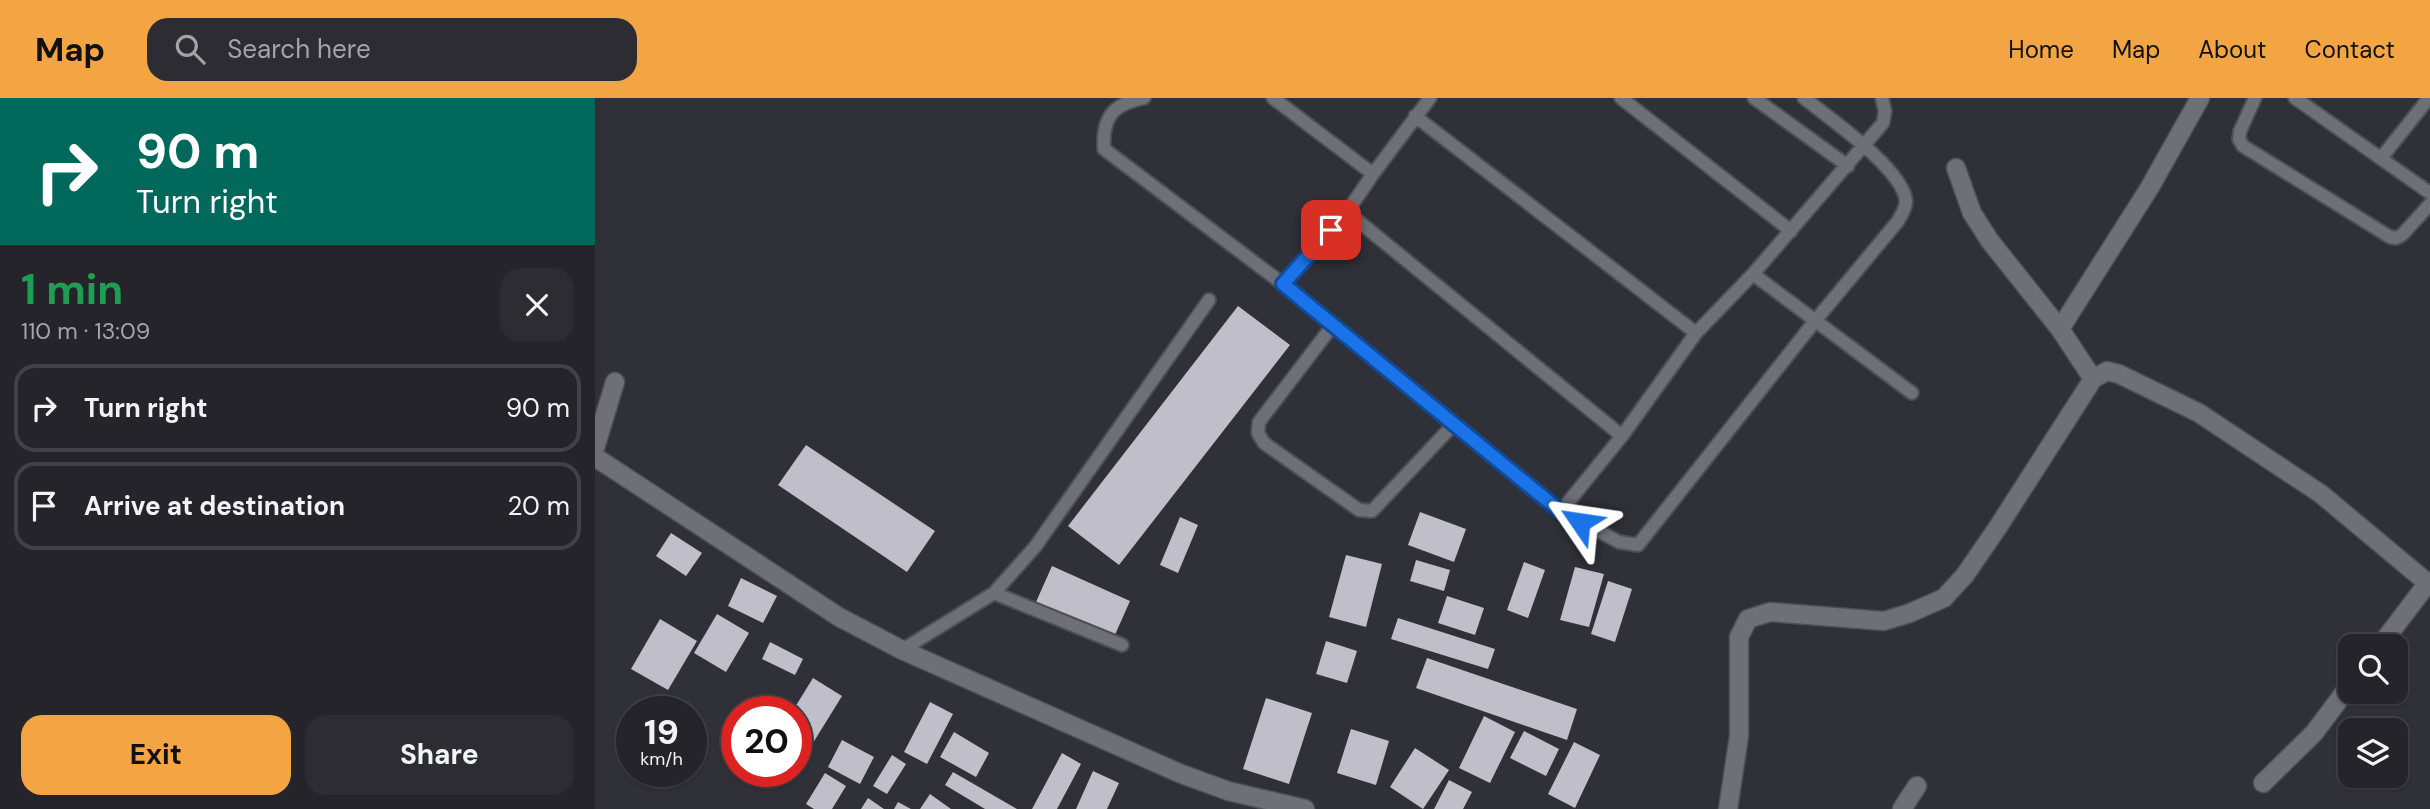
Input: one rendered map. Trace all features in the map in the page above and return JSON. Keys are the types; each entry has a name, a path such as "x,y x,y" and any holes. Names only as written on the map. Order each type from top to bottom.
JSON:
{"street":[{"path":"2060,329 2150,187 2200,98"},
{"path":"1956,168 1972,213 1990,241 2060,329 2093,379"},
{"path":"1728,809 1739,736 1739,637 1748,619 1770,612 1884,621 1944,598 1965,575 1998,527 2093,379 2107,371 2119,374 2199,413 2322,494 2429,585 2390,634"},
{"path":"595,448 615,382"},
{"path":"595,457 839,617 902,650 1179,773 1228,791 1305,809"},
{"path":"2263,783 2314,733 2338,701"},
{"path":"1902,809 1917,786"}],"lane":[{"path":"1144,98 1123,102 1114,110 1103,136 1104,149 1283,284 1560,511 1619,542 1638,545 1815,321 1898,221 1904,210 1906,200 1897,182 1865,145 1804,98"},
{"path":"1273,98 1373,174"},
{"path":"1283,284 1347,212 1430,98"},
{"path":"1621,98 1791,231"},
{"path":"1754,98 1848,166"},
{"path":"1560,511 1622,436 1696,333 1753,274 1883,123 1885,111 1882,98"},
{"path":"2255,98 2240,131 2239,139 2243,146 2379,230 2396,238 2402,235 2430,204"},
{"path":"2295,98 2430,193"},
{"path":"2382,158 2429,98"},
{"path":"1415,116 1696,333"},
{"path":"1347,212 1622,436"},
{"path":"1753,274 1912,393"},
{"path":"902,650 994,593 1035,547 1209,300"},
{"path":"1333,325 1259,422 1258,433 1264,443 1359,510 1372,511 1454,424"},
{"path":"994,593 1122,645"}],"building":[{"path":"1238,306 1290,345 1119,565 1068,526"},
{"path":"806,445 935,531 907,572 778,485"},
{"path":"1420,512 1466,529 1454,562 1408,545"},
{"path":"1180,517 1198,525 1178,573 1160,565"},
{"path":"671,533 702,553 686,576 656,556"},
{"path":"1346,555 1382,564 1366,627 1329,617"},
{"path":"1416,560 1450,570 1444,591 1410,581"},
{"path":"1524,562 1545,570 1528,618 1507,610"},
{"path":"1052,566 1130,601 1114,637 1036,602"},
{"path":"1575,567 1604,574 1589,627 1560,620"},
{"path":"741,578 777,596 763,623 728,606"},
{"path":"1608,581 1632,589 1615,642 1591,634"},
{"path":"1447,596 1484,608 1475,635 1438,623"},
{"path":"717,614 749,633 726,672 694,653"},
{"path":"1398,618 1495,649 1488,669 1391,639"},
{"path":"660,619 697,641 668,690 631,669"},
{"path":"1326,641 1357,651 1347,683 1316,674"},
{"path":"770,642 803,659 795,675 762,659"},
{"path":"1427,658 1577,709 1567,740 1416,688"},
{"path":"813,678 842,696 812,745 812,696 802,696"},
{"path":"1266,698 1312,713 1289,784 1243,769"},
{"path":"930,702 953,714 927,764 904,752"},
{"path":"1484,716 1515,732 1490,783 1459,768"},
{"path":"1351,729 1389,741 1376,785 1337,773"},
{"path":"1524,731 1559,749 1546,776 1510,758"},
{"path":"954,732 989,753 976,777 940,757"},
{"path":"842,740 874,757 860,784 828,767"},
{"path":"1574,742 1600,755 1575,808 1548,794"},
{"path":"1415,748 1449,770 1423,809 1390,787"},
{"path":"1062,753 1081,764 1057,809 1032,809"},
{"path":"892,755 906,764 887,794 873,786"},
{"path":"1093,771 1119,783 1107,809 1076,809"},
{"path":"953,772 1017,809 985,809 945,785"},
{"path":"825,773 846,786 832,809 814,809 806,804"},
{"path":"1449,780 1472,792 1463,809 1434,809"},
{"path":"930,794 951,809 920,809"},
{"path":"868,798 884,809 861,809"},
{"path":"898,802 911,809 894,809"}],"route":[{"path":"1331,230 1283,284 1560,511 1580,522"}]}
